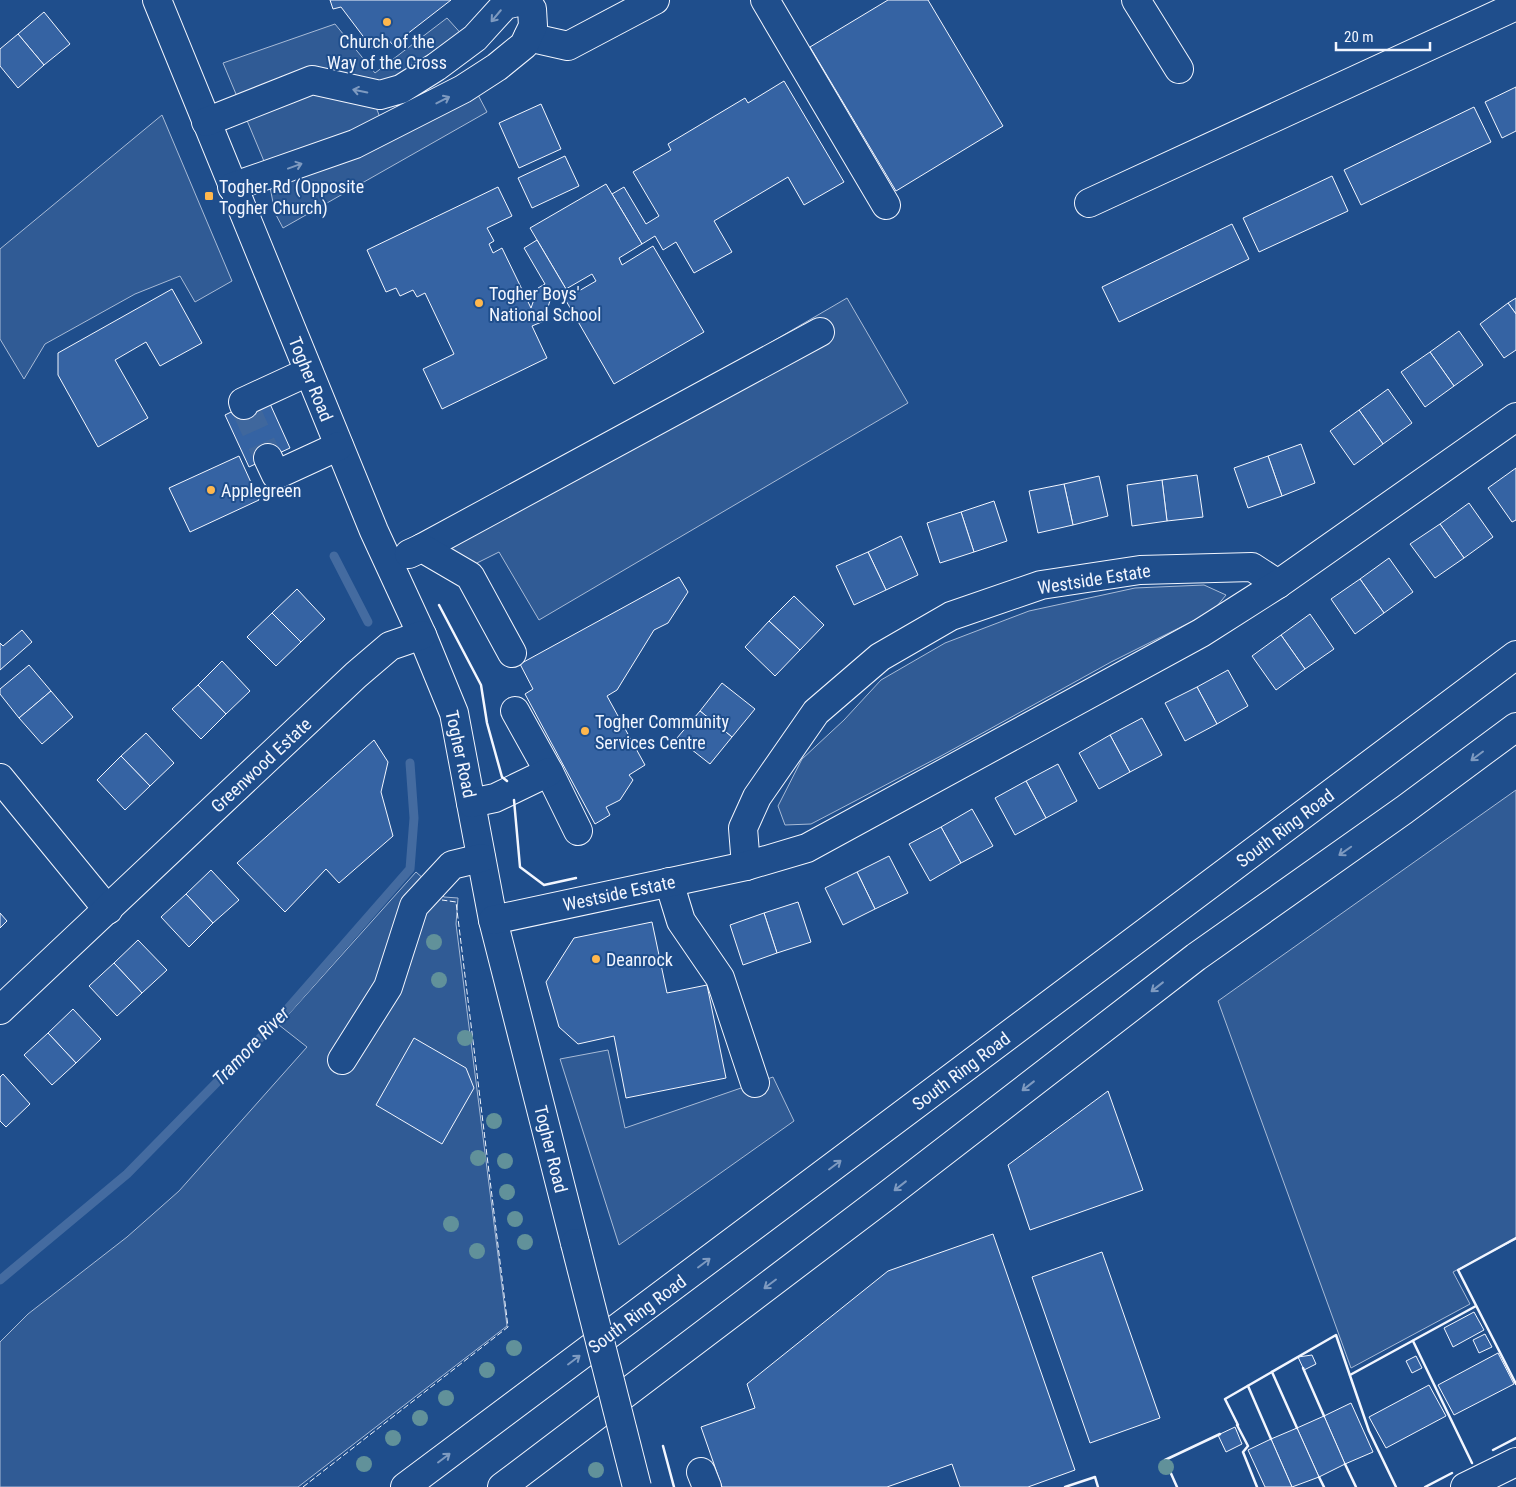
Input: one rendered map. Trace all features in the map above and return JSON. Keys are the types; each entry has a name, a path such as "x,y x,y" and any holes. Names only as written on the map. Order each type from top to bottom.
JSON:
{"main road":[{"name":"Togher Road","path":"157,0 374,531 422,635 454,713 493,920 637,1487"},
{"path":"528,37 568,46 655,0"},
{"path":"765,0 886,205"},
{"path":"1136,0 1179,69"},
{"path":"206,122 312,80 380,95 401,89 436,67 474,38 505,5 522,1 532,9 533,26 524,45 463,89 363,140 232,187"},
{"path":"1089,203 1516,6"},
{"path":"389,562 422,548 820,332"},
{"path":"244,405 243,402 308,372"},
{"name":"Westside Estate","path":"493,920 746,866 807,848 1201,633 1278,584 1516,417"},
{"path":"268,458 276,475 339,446"},
{"path":"422,548 470,576 512,653"},
{"name":"Westside Estate","path":"746,866 743,828 757,797 816,712 880,658 951,616 1041,584 1140,570 1252,567 1278,584"},
{"name":"Greenwood Estate","path":"0,1010 356,675 390,646 422,635"},
{"name":"South Ring Road","path":"406,1487 1516,655"},
{"path":"515,711 549,772 578,831"},
{"path":"502,1487 885,1197 1196,957 1404,810 1516,727"},
{"path":"471,803 495,798 549,772"},
{"path":"0,778 108,910"},
{"path":"342,1060 388,987 414,906 452,865 481,858"},
{"path":"669,882 681,921 720,978 755,1083"},
{"path":"1465,1487 1516,1462"}],"shaded area":[{"path":"447,18 465,38 405,79 368,86 387,136 477,93 487,112 283,228 275,213 266,166 223,63 335,24 375,73"},
{"path":"162,115 232,281 195,302 180,276 135,294 45,344 24,379 0,339 0,249"},
{"path":"847,298 908,403 539,620 499,552 475,564 451,554 444,525 503,499"},
{"path":"1204,585 1226,595 1213,611 1111,662 941,756 811,824 785,825 778,806 802,759 844,720 881,680 945,643 1029,611 1135,588"},
{"path":"1516,790 1516,1239 1453,1272 1470,1304 1351,1368 1218,1001"},
{"path":"416,872 444,897 458,898 456,924 507,1326 298,1487 0,1487 0,1342 28,1314 127,1237 179,1191 307,1047 279,1025"},
{"path":"608,1050 625,1128 773,1077 794,1121 619,1245 560,1059"}],"building":[{"name":"Church of the Way of the Cross","path":"330,0 451,0 393,45 385,36 372,48 341,7 333,9"},
{"path":"888,0 928,0 1003,126 896,191 810,47"},
{"path":"44,12 70,44 44,65 18,34"},
{"path":"18,34 44,65 18,88 0,66 0,49"},
{"path":"784,81 844,182 804,205 788,177 714,221 732,252 694,273 676,242 663,250 655,236 642,244 612,194 624,187 646,224 659,216 633,172 671,150 668,144 745,98 748,103"},
{"path":"1516,87 1516,131 1502,138 1485,102"},
{"path":"541,104 561,149 519,168 499,123"},
{"path":"1474,107 1491,142 1361,205 1344,170"},
{"path":"565,156 579,186 532,208 518,178"},
{"path":"1332,176 1348,211 1259,252 1243,218"},
{"path":"606,184 642,244 619,258 622,265 653,246 704,332 614,384 565,299 596,281 592,274 566,289 530,228"},
{"name":"Togher Boys' National School","path":"498,187 512,216 487,228 494,241 489,244 493,253 502,248 531,308 538,288 545,284 524,248 537,240 566,289 551,297 544,321 532,326 547,358 442,409 423,369 454,354 425,293 417,297 413,290 400,296 396,288 386,292 367,250"},
{"path":"1232,224 1249,259 1119,322 1102,287"},
{"path":"172,289 202,343 160,366 146,342 115,360 148,418 98,447 58,375 58,353"},
{"path":"1516,298 1516,314 1508,303"},
{"path":"1508,303 1516,314 1516,350 1504,358 1480,324"},
{"path":"1459,331 1483,365 1454,386 1430,352"},
{"path":"1430,352 1454,386 1425,407 1401,372"},
{"path":"1388,389 1412,423 1383,444 1359,410"},
{"path":"266,395 290,448 249,467 225,415"},
{"path":"1359,410 1383,444 1354,465 1330,431"},
{"path":"1301,444 1315,483 1282,496 1268,456"},
{"path":"239,456 259,500 190,532 169,488"},
{"path":"1268,456 1282,496 1248,508 1234,468"},
{"path":"1516,468 1516,520 1512,522 1488,488"},
{"path":"1197,475 1203,517 1167,521 1162,480"},
{"path":"1099,476 1108,516 1073,525 1064,484"},
{"path":"1162,480 1167,521 1132,526 1127,485"},
{"path":"1064,484 1073,525 1038,533 1029,491"},
{"path":"994,501 1007,541 974,552 961,512"},
{"path":"1469,503 1493,537 1464,558 1440,524"},
{"path":"961,512 974,552 940,563 927,523"},
{"path":"1440,524 1464,558 1435,578 1410,544"},
{"path":"901,536 918,575 886,590 868,552"},
{"path":"868,552 886,590 854,605 836,566"},
{"path":"1389,558 1413,592 1384,613 1360,579"},
{"name":"Togher Community Services Centre","path":"679,577 688,592 668,623 654,630 617,690 607,696 645,765 629,775 633,780 620,800 606,807 610,815 595,824 525,694 533,689 520,664"},
{"path":"1360,579 1384,613 1355,634 1331,599"},
{"path":"297,589 325,619 301,642 272,613"},
{"path":"794,596 824,625 800,650 769,621"},
{"path":"272,613 301,642 276,666 247,637"},
{"path":"1310,614 1334,649 1305,669 1281,635"},
{"path":"769,621 800,650 775,676 745,647"},
{"path":"22,630 32,642 0,670 0,643 3,646"},
{"path":"1281,635 1305,669 1276,690 1252,656"},
{"path":"222,661 250,691 226,714 198,685"},
{"path":"29,665 51,691 19,718 0,694 0,689"},
{"path":"1228,670 1248,706 1217,724 1197,687"},
{"path":"722,683 755,709 732,737 700,711"},
{"path":"198,685 226,714 201,739 172,709"},
{"path":"1197,687 1217,724 1185,741 1165,703"},
{"path":"51,691 73,717 42,744 19,718"},
{"path":"700,711 732,737 710,764 677,738"},
{"path":"1142,718 1162,755 1130,772 1110,735"},
{"path":"146,733 174,763 150,786 121,756"},
{"path":"1110,735 1130,772 1099,789 1079,753"},
{"path":"374,740 388,762 381,792 393,836 339,883 326,869 285,912 237,863"},
{"path":"121,756 150,786 125,810 97,780"},
{"path":"1058,764 1077,801 1046,818 1026,781"},
{"path":"1026,781 1046,818 1015,835 995,798"},
{"path":"972,809 993,846 961,863 941,827"},
{"path":"941,827 961,863 930,881 909,844"},
{"path":"889,856 908,893 875,909 857,872"},
{"path":"211,870 239,900 213,923 186,894"},
{"path":"857,872 875,909 843,925 825,888"},
{"path":"186,894 213,923 189,947 161,917"},
{"path":"798,902 811,942 777,953 764,913"},
{"path":"0,913 7,921 0,928"},
{"path":"764,913 777,953 743,965 730,925"},
{"path":"652,922 667,993 707,985 726,1078 626,1098 614,1036 578,1044 559,1027 546,982 574,938"},
{"path":"138,940 167,970 142,993 114,963"},
{"path":"114,963 142,993 117,1016 89,986"},
{"path":"73,1009 101,1039 76,1063 48,1033"},
{"path":"48,1033 76,1063 52,1085 24,1055"},
{"path":"414,1038 466,1068 474,1088 442,1144 376,1105"},
{"path":"3,1074 30,1104 6,1127 0,1121 0,1077"},
{"path":"1108,1091 1143,1190 1030,1230 1008,1165"},
{"path":"993,1234 1075,1470 1028,1487 960,1487 952,1464 887,1487 722,1487 701,1427 755,1408 747,1384 888,1271"},
{"path":"1102,1252 1160,1418 1090,1443 1032,1277"},
{"path":"1474,1312 1484,1330 1453,1347 1444,1328"},
{"path":"1485,1334 1492,1347 1479,1353 1473,1340"},
{"path":"1498,1353 1514,1384 1454,1415 1438,1385"},
{"path":"1312,1355 1316,1364 1304,1370 1298,1357"},
{"path":"1416,1356 1422,1368 1412,1373 1406,1361"},
{"path":"1429,1385 1446,1416 1386,1448 1369,1417"},
{"path":"1351,1403 1373,1452 1345,1464 1324,1416"},
{"path":"1324,1416 1345,1464 1319,1477 1297,1428"},
{"path":"1235,1427 1242,1444 1226,1452 1218,1435"},
{"path":"1297,1428 1319,1477 1292,1487 1271,1439"},
{"path":"1271,1439 1292,1487 1265,1487 1248,1450"}],"waterway":[{"name":"Tramore River","path":"334,556 368,622"},
{"name":"Tramore River","path":"0,1280 127,1174 276,1022 410,869 414,818 410,763"}],"tunnel":[{"path":"244,405 268,458"}],"fence":[{"path":"303,1487 508,1327 456,902 442,900"}],"wall":[{"path":"439,605 481,685 487,723 502,777 507,781"},
{"path":"514,800 520,867 544,885 576,878"},
{"path":"1516,1238 1458,1270 1516,1384"},
{"path":"1350,1375 1476,1306"},
{"path":"1238,1425 1225,1399 1336,1335 1369,1431 1396,1487"},
{"path":"1413,1341 1472,1463"},
{"path":"1303,1368 1324,1416"},
{"path":"1272,1372 1297,1428"},
{"path":"1248,1386 1271,1439"},
{"path":"1237,1425 1248,1446 1243,1452 1257,1487"},
{"path":"1177,1487 1165,1460 1220,1434"},
{"path":"1493,1450 1516,1438"},
{"path":"663,1446 674,1487"},
{"path":"1345,1464 1356,1487"},
{"path":"1425,1487 1452,1473"},
{"path":"1065,1487 1095,1477 1098,1487"},
{"path":"1319,1477 1324,1487"}],"place":[{"name":"Church of the Way of the Cross","path":"387,22"},
{"name":"Togher Rd (Opposite Togher Church)","path":"209,196"},
{"name":"Togher Boys' National School","path":"479,303"},
{"name":"Applegreen","path":"211,490"},
{"name":"Togher Community Services Centre","path":"585,731"},
{"name":"Deanrock","path":"596,959"}]}
